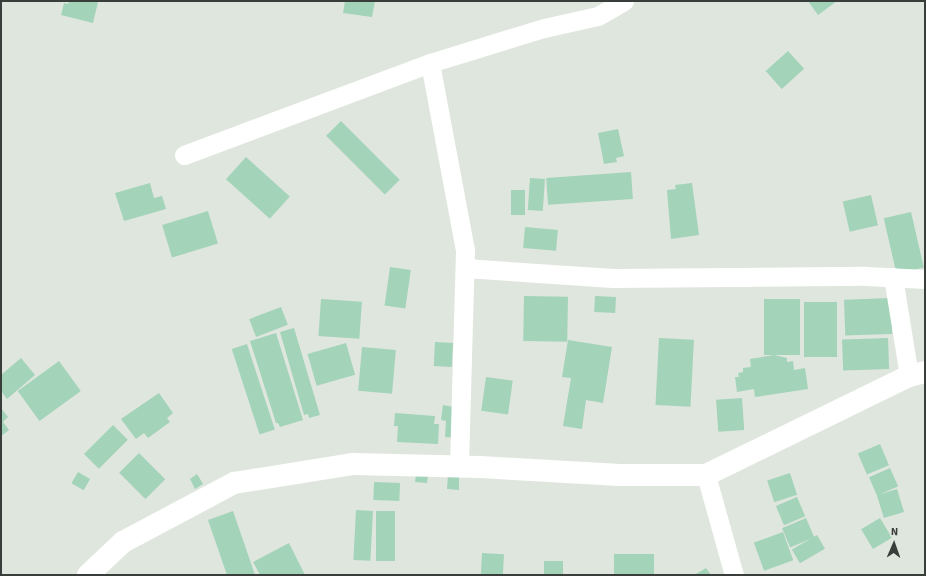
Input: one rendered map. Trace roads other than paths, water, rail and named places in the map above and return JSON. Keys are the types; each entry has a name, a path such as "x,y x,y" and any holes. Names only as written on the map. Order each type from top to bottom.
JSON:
{"street":[{"path":"184,155 430,63 544,28 598,16 624,1"},
{"path":"430,63 465,250 459,466"},
{"path":"465,268 613,278 893,277 925,279"},
{"path":"88,575 122,542 234,483 353,464 459,466 620,475 706,475 917,374 893,277"},
{"path":"706,475 734,575"}]}
